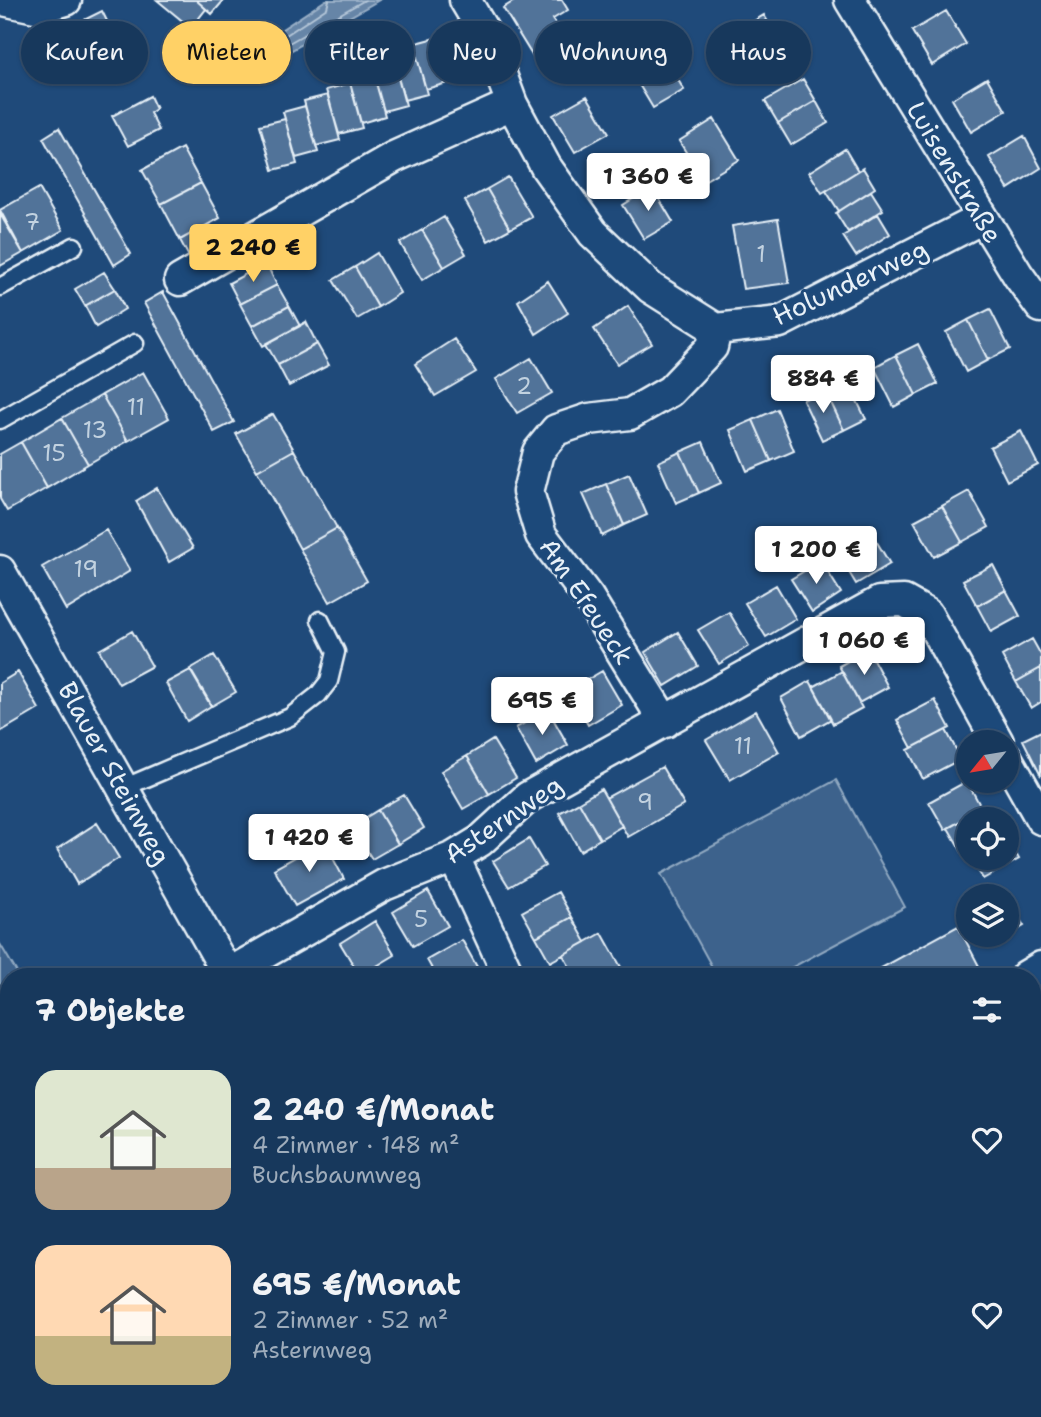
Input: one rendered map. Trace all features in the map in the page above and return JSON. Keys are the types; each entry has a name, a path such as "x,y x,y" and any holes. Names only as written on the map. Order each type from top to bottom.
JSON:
{"street":[{"path":"3,0 40,8 66,0"},
{"path":"466,0 487,37 512,104 546,167 593,233 651,288 716,330"},
{"name":"Luisenstraße","path":"850,0 1041,307"},
{"path":"180,280 394,157 512,104"},
{"name":"Holunderweg","path":"716,330 780,322 984,218"},
{"name":"Am Efeueck","path":"665,722 588,597 541,536 528,492 538,452 556,430 589,419 630,414 670,391 712,347 716,330"},
{"name":"Blauer Steinweg","path":"0,571 224,968"},
{"name":"Asternweg","path":"240,968 384,886 454,857 480,841 528,797 878,602 904,601 927,614 991,730"},
{"path":"1019,780 1041,819"},
{"path":"454,857 505,968"}],"lane":[{"path":"0,288 74,246"},
{"path":"0,420 135,343"},
{"path":"123,788 290,717 318,695 329,681 336,652 320,620"}],"shaded area":[{"path":"836,780 905,907 791,968 713,968 661,874"},
{"path":"0,944 14,968 0,968"}],"water":[{"path":"326,0 379,0 342,21 305,21 305,42 291,50 291,23"}],"building":[{"path":"157,0 196,0 206,9 197,21 182,21"},
{"path":"196,0 224,0 212,14"},
{"path":"516,0 562,0 568,10 553,19 554,21 535,21 535,60 521,37 521,21 511,21 503,8"},
{"path":"102,11 107,21 82,21"},
{"path":"946,11 966,44 932,65 912,31"},
{"path":"764,15 767,21 754,21"},
{"path":"428,40 428,84 444,84 426,89 414,44"},
{"path":"414,50 427,94 404,100 400,84 414,84"},
{"path":"987,78 1006,111 971,132 952,99"},
{"path":"350,84 362,128 339,134 326,90"},
{"path":"351,84 376,84 385,116 361,123"},
{"path":"376,84 400,84 406,105 384,111"},
{"path":"639,84 680,84 684,90 653,108"},
{"path":"794,84 806,84 816,101 778,123 765,101"},
{"path":"328,95 340,140 316,146 304,101"},
{"path":"150,96 156,109 150,113 159,130 128,146 112,116"},
{"path":"587,96 609,133 575,152 553,115"},
{"path":"816,101 828,123 791,145 778,123"},
{"path":"305,106 318,152 296,158 283,112"},
{"path":"285,119 297,164 273,170 260,125"},
{"path":"714,119 739,160 704,181 679,141"},
{"path":"59,128 131,254 114,265 43,138"},
{"path":"1024,136 1041,168 1008,189 989,157"},
{"path":"182,148 201,183 161,204 142,170"},
{"path":"845,149 858,171 822,193 809,172"},
{"path":"863,168 875,188 839,211 826,191"},
{"path":"508,177 532,217 510,229 487,189"},
{"path":"201,183 220,218 180,240 161,204"},
{"path":"652,187 673,222 644,239 623,205"},
{"path":"39,188 63,230 23,253 0,210"},
{"path":"487,189 510,229 488,241 465,201"},
{"path":"871,191 883,210 848,232 836,213"},
{"path":"0,214 23,253 0,266"},
{"path":"878,214 890,234 856,256 843,236"},
{"path":"444,217 466,254 444,267 422,230"},
{"path":"778,219 789,283 743,289 732,226"},
{"path":"200,229 208,244 188,255 180,240"},
{"path":"422,230 444,267 422,280 400,243"},
{"path":"377,253 400,293 378,307 355,267"},
{"path":"266,263 277,285 240,304 229,283"},
{"path":"355,267 378,307 357,319 333,280"},
{"path":"104,272 115,289 85,306 75,289"},
{"path":"548,281 568,313 536,334 518,301"},
{"path":"277,285 289,306 252,326 240,304"},
{"path":"115,289 125,309 96,327 85,306"},
{"path":"163,292 234,422 214,432 144,303"},
{"path":"289,306 300,326 263,346 252,326"},
{"path":"628,306 652,344 617,364 594,329"},
{"path":"990,309 1010,349 988,360 968,320"},
{"path":"968,320 988,360 966,372 946,332"},
{"path":"306,322 317,344 278,365 266,344"},
{"path":"454,339 476,372 435,396 415,364"},
{"path":"317,344 329,365 289,386 278,365"},
{"path":"918,344 938,384 916,395 896,355"},
{"path":"896,355 916,395 894,407 874,367"},
{"path":"531,358 552,393 517,413 496,379"},
{"path":"143,372 169,418 128,441 102,395"},
{"path":"846,379 866,419 844,430 825,390"},
{"path":"825,390 844,430 822,440 803,400"},
{"path":"102,395 128,441 88,464 62,418"},
{"path":"777,409 794,451 771,461 753,420"},
{"path":"273,414 294,450 257,471 236,434"},
{"path":"62,418 88,464 47,488 21,442"},
{"path":"753,420 771,461 747,471 730,430"},
{"path":"1021,431 1038,465 1007,481 990,447"},
{"path":"21,442 47,488 7,511 0,499 0,454"},
{"path":"703,442 721,483 699,493 680,452"},
{"path":"294,450 337,528 300,549 257,471"},
{"path":"680,452 699,493 676,503 658,462"},
{"path":"629,474 647,515 624,525 606,484"},
{"path":"606,484 624,525 602,536 583,494"},
{"path":"157,488 193,548 169,562 136,501"},
{"path":"969,491 989,527 962,542 942,506"},
{"path":"942,506 962,542 934,557 914,521"},
{"path":"337,528 367,581 330,602 300,549"},
{"path":"869,529 890,564 856,584 835,549"},
{"path":"106,530 130,571 66,610 42,567"},
{"path":"821,561 841,593 812,612 791,579"},
{"path":"993,565 1006,590 977,606 963,580"},
{"path":"776,585 796,619 766,637 745,603"},
{"path":"1006,590 1020,616 991,632 977,606"},
{"path":"729,612 749,646 719,664 698,630"},
{"path":"132,631 152,666 119,684 99,650"},
{"path":"678,632 698,666 665,686 645,652"},
{"path":"1032,639 1041,655 1041,668 1016,682 1002,656"},
{"path":"868,650 888,687 859,703 839,666"},
{"path":"214,655 236,692 212,706 190,669"},
{"path":"1041,668 1041,702 1031,708 1016,682"},
{"path":"190,670 211,706 187,721 166,683"},
{"path":"602,671 622,705 588,725 568,691"},
{"path":"842,671 862,708 833,724 813,687"},
{"path":"18,672 39,709 0,732 0,683"},
{"path":"810,681 831,719 801,736 781,698"},
{"path":"935,700 950,728 912,748 897,720"},
{"path":"548,710 568,745 536,764 516,728"},
{"path":"756,711 779,752 730,780 706,740"},
{"path":"946,730 956,749 956,762 923,779 908,750"},
{"path":"1041,731 1041,776 1023,740"},
{"path":"493,740 516,778 489,794 467,756"},
{"path":"467,756 489,794 463,809 441,771"},
{"path":"662,767 684,805 628,837 606,798"},
{"path":"956,787 956,793 973,793 981,807 956,807 956,824 945,830 929,802"},
{"path":"601,789 622,826 600,839 579,802"},
{"path":"404,795 424,828 398,844 378,810"},
{"path":"579,802 600,839 580,851 559,813"},
{"path":"378,810 398,844 372,859 352,826"},
{"path":"97,823 119,858 77,884 57,849"},
{"path":"956,824 956,842 948,828"},
{"path":"529,839 545,866 509,887 493,861"},
{"path":"324,841 344,879 295,906 274,869"},
{"path":"978,870 999,870 983,879"},
{"path":"428,891 448,926 413,946 393,912"},
{"path":"558,892 572,917 536,937 522,912"},
{"path":"572,917 586,942 550,962 536,937"},
{"path":"375,921 395,955 373,968 355,968 340,943"},
{"path":"956,927 956,947 969,947 979,966 881,968"},
{"path":"602,933 622,968 570,968 563,955"},
{"path":"462,940 478,968 432,968 427,960"}]}
